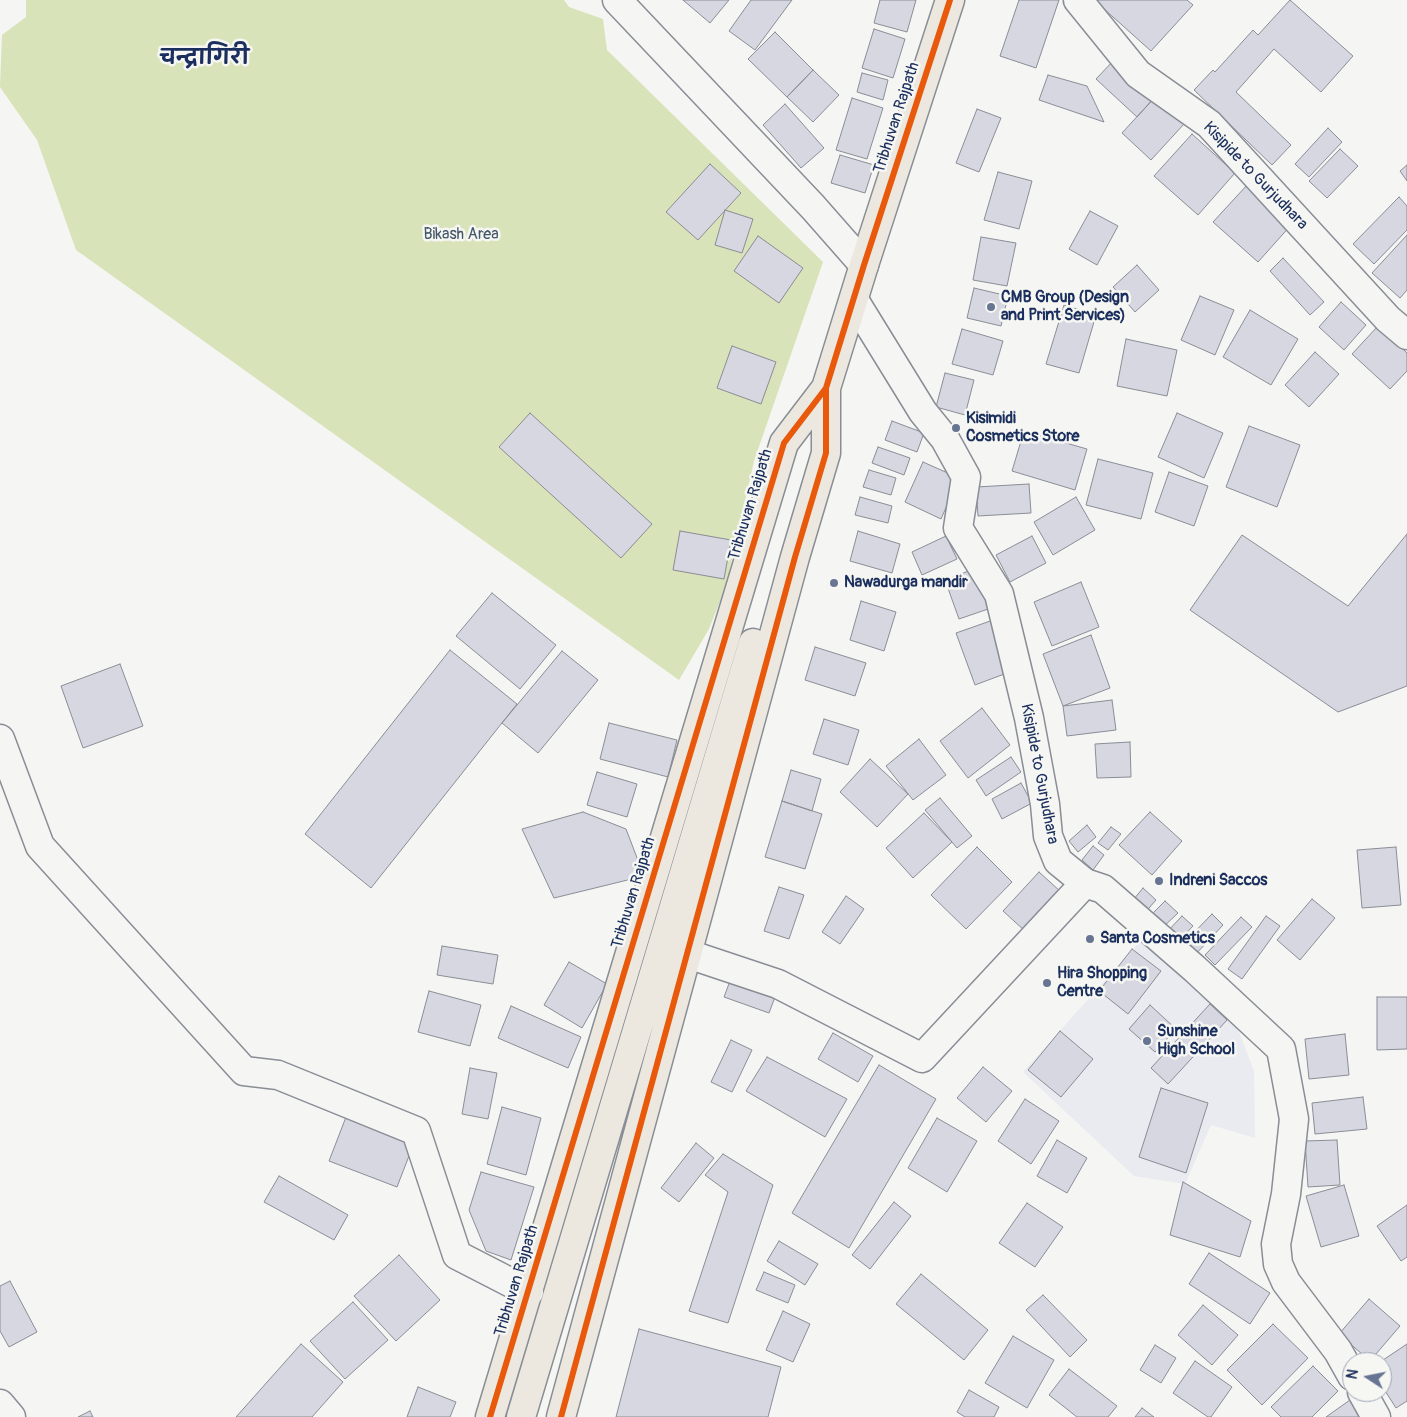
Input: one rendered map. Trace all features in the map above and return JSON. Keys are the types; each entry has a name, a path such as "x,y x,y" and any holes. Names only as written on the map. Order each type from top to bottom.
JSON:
{"highway":[{"name":"Tribhuvan Rajpath","path":"561,1417 795,557 826,453 826,388 950,0"},
{"name":"Tribhuvan Rajpath","path":"490,1417 784,443 826,388"},
{"path":"521,1417 764,604 795,557"}],"street":[{"path":"618,0 813,207 864,265"},
{"name":"Kisipide to Gurjudhara","path":"1078,0 1138,74 1209,124 1401,320"},
{"name":"Kisipide to Gurjudhara","path":"854,300 923,412 945,439 966,477 958,528 999,594 1046,804 1048,836 1058,861 1085,883 1103,889 1195,969 1281,1049 1294,1119 1286,1194 1276,1244 1278,1264 1286,1282 1342,1358"},
{"path":"0,739 40,846 244,1071 278,1075 416,1131 457,1255 529,1292"},
{"path":"688,954 778,984 922,1058 1085,883"},
{"path":"1368,1402 1376,1417"},
{"path":"0,1404 11,1417"}],"shaded area":[{"name":"Sunshine High School","path":"1141,940 1231,1011 1254,1071 1255,1138 1211,1125 1185,1184 1134,1176 1023,1072"}],"green space":[{"name":"Bikash Area","path":"26,0 564,0 569,7 603,19 607,50 823,262 754,461 726,586 709,629 679,680 76,250 37,140 0,87 2,35 26,17"}],"building":[{"path":"683,0 729,0 710,23"},
{"path":"751,0 792,0 755,50 729,31"},
{"path":"880,0 916,0 907,32 874,23"},
{"path":"1019,0 1059,0 1036,68 1000,56"},
{"path":"1094,0 1187,0 1193,5 1151,51"},
{"path":"1290,0 1353,56 1321,92 1274,49 1236,92 1291,145 1272,165 1194,90 1213,70 1215,72 1253,30 1258,35"},
{"path":"874,29 905,39 893,78 862,68"},
{"path":"775,32 813,70 787,97 748,59"},
{"path":"1114,60 1155,97 1137,117 1096,79"},
{"path":"813,70 839,95 813,122 787,97"},
{"path":"862,73 888,80 883,100 857,92"},
{"path":"1048,75 1087,86 1104,122 1039,100"},
{"path":"1155,97 1184,124 1151,160 1122,133"},
{"path":"852,98 883,108 867,159 836,150"},
{"path":"785,104 824,148 801,168 763,125"},
{"path":"977,109 1001,118 979,172 956,163"},
{"path":"1328,128 1342,142 1309,177 1295,164"},
{"path":"1192,134 1235,173 1198,215 1154,176"},
{"path":"1340,149 1358,166 1327,198 1309,181"},
{"path":"840,155 874,165 865,193 831,183"},
{"path":"710,164 741,193 698,240 666,212"},
{"path":"1407,165 1407,181 1400,171"},
{"path":"998,172 1032,181 1019,229 984,220"},
{"path":"1248,184 1292,224 1258,262 1213,222"},
{"path":"1399,197 1407,206 1407,230 1374,264 1353,244"},
{"path":"725,210 753,219 742,253 715,245"},
{"path":"1090,211 1118,226 1097,265 1069,249"},
{"path":"1407,235 1407,290 1400,298 1372,273"},
{"path":"758,236 803,268 779,303 734,271"},
{"path":"981,237 1016,243 1007,286 973,280"},
{"path":"1283,258 1324,302 1310,315 1270,271"},
{"path":"1137,265 1159,290 1135,312 1113,287"},
{"path":"974,288 1008,296 1001,326 967,318"},
{"path":"1200,296 1234,310 1215,355 1181,340"},
{"path":"1341,302 1366,325 1344,350 1319,327"},
{"path":"1064,305 1096,315 1079,373 1046,364"},
{"path":"1250,310 1298,339 1271,385 1223,357"},
{"path":"1378,326 1407,353 1407,371 1390,389 1352,354"},
{"path":"962,329 1003,341 993,375 952,364"},
{"path":"1126,339 1177,350 1167,396 1117,386"},
{"path":"732,346 776,362 761,404 717,388"},
{"path":"1315,352 1339,374 1309,407 1285,385"},
{"path":"945,373 974,380 965,415 936,407"},
{"path":"530,413 652,524 621,558 499,447"},
{"path":"1177,413 1223,433 1204,478 1158,457"},
{"path":"892,421 924,433 917,452 885,440"},
{"path":"1249,426 1300,445 1277,507 1226,487"},
{"path":"1024,431 1087,449 1075,490 1012,471"},
{"path":"878,447 910,458 904,475 872,463"},
{"path":"1098,459 1153,473 1141,519 1086,505"},
{"path":"923,462 959,478 941,519 905,502"},
{"path":"869,470 896,478 891,495 863,487"},
{"path":"1169,472 1208,486 1194,526 1155,512"},
{"path":"1029,484 1031,513 978,516 976,487"},
{"path":"860,497 892,506 888,523 855,515"},
{"path":"1076,497 1095,530 1053,555 1034,522"},
{"path":"680,531 731,540 724,579 673,570"},
{"path":"858,531 900,544 892,573 850,561"},
{"path":"1407,534 1407,686 1338,712 1190,610 1242,535 1348,606"},
{"path":"946,536 957,559 922,575 912,552"},
{"path":"1032,536 1046,563 1010,582 996,555"},
{"path":"979,567 994,607 959,619 945,580"},
{"path":"1081,582 1099,627 1052,646 1034,602"},
{"path":"492,593 556,645 520,689 456,636"},
{"path":"861,601 896,612 884,651 850,640"},
{"path":"996,619 1015,670 975,685 956,633"},
{"path":"1091,635 1110,688 1063,706 1043,654"},
{"path":"815,647 866,663 855,696 805,680"},
{"path":"450,650 517,704 371,888 305,834"},
{"path":"562,651 598,680 538,753 502,723"},
{"path":"120,664 143,726 83,748 61,686"},
{"path":"1112,700 1116,730 1067,736 1063,706"},
{"path":"982,708 1010,745 968,778 940,741"},
{"path":"824,719 859,730 848,765 813,754"},
{"path":"609,723 677,740 668,777 600,759"},
{"path":"919,739 946,775 913,800 886,766"},
{"path":"1130,742 1131,777 1097,778 1095,744"},
{"path":"1011,757 1021,772 986,796 976,780"},
{"path":"870,759 908,794 877,827 840,792"},
{"path":"791,770 821,779 812,811 782,801"},
{"path":"597,772 637,784 627,817 587,805"},
{"path":"1021,783 1032,803 1002,819 992,799"},
{"path":"940,798 972,836 957,848 925,810"},
{"path":"782,801 822,814 805,869 765,857"},
{"path":"583,812 626,829 644,876 554,898 522,829"},
{"path":"1150,812 1182,841 1152,875 1119,845"},
{"path":"924,813 952,842 913,878 886,848"},
{"path":"1087,825 1096,837 1078,852 1069,841"},
{"path":"1111,827 1121,834 1108,850 1098,843"},
{"path":"1093,846 1104,855 1093,870 1082,860"},
{"path":"977,847 1012,882 966,929 931,895"},
{"path":"1396,847 1401,905 1362,908 1357,850"},
{"path":"1039,872 1061,892 1025,931 1003,911"},
{"path":"779,887 804,895 789,939 764,931"},
{"path":"1143,888 1156,900 1142,916 1129,905"},
{"path":"846,896 864,909 840,944 822,932"},
{"path":"1312,899 1335,918 1300,960 1277,940"},
{"path":"1165,901 1178,913 1160,930 1148,918"},
{"path":"1212,914 1223,925 1194,956 1182,945"},
{"path":"1182,916 1193,926 1177,943 1166,933"},
{"path":"1266,916 1280,926 1242,979 1228,969"},
{"path":"1241,917 1252,927 1215,965 1205,955"},
{"path":"442,946 498,955 493,984 437,975"},
{"path":"1132,949 1161,971 1128,1014 1099,991"},
{"path":"569,962 607,984 582,1028 544,1005"},
{"path":"730,981 775,997 769,1013 724,997"},
{"path":"429,991 481,1005 470,1046 418,1032"},
{"path":"1377,997 1407,997 1407,1049 1377,1050"},
{"path":"1210,1004 1227,1020 1168,1084 1151,1068"},
{"path":"1150,1005 1176,1029 1155,1052 1129,1029"},
{"path":"511,1006 581,1037 568,1068 498,1038"},
{"path":"1060,1031 1093,1059 1061,1097 1028,1070"},
{"path":"833,1033 873,1056 858,1082 818,1059"},
{"path":"1345,1034 1349,1075 1309,1079 1305,1039"},
{"path":"731,1040 752,1050 732,1092 711,1082"},
{"path":"767,1057 847,1099 825,1137 746,1091"},
{"path":"879,1065 936,1099 849,1248 792,1213"},
{"path":"983,1067 1012,1091 986,1122 957,1098"},
{"path":"470,1068 497,1073 488,1119 462,1114"},
{"path":"1161,1088 1208,1103 1186,1173 1139,1157"},
{"path":"1363,1097 1367,1129 1315,1134 1312,1103"},
{"path":"1025,1099 1059,1121 1031,1164 998,1141"},
{"path":"502,1107 541,1118 526,1175 487,1164"},
{"path":"346,1117 414,1143 397,1187 329,1161"},
{"path":"937,1118 977,1141 947,1192 908,1168"},
{"path":"1057,1140 1087,1158 1067,1193 1037,1176"},
{"path":"1337,1140 1340,1185 1308,1187 1305,1141"},
{"path":"696,1143 714,1158 679,1202 661,1188"},
{"path":"723,1154 773,1185 728,1323 689,1311 728,1192 705,1175"},
{"path":"481,1172 534,1187 511,1260 486,1251 469,1210"},
{"path":"279,1176 348,1215 334,1240 264,1202"},
{"path":"1183,1182 1251,1221 1240,1257 1170,1235"},
{"path":"1344,1185 1359,1236 1321,1247 1306,1196"},
{"path":"894,1202 911,1216 870,1269 852,1255"},
{"path":"1027,1203 1063,1227 1035,1267 999,1243"},
{"path":"1407,1205 1407,1257 1401,1261 1377,1226"},
{"path":"779,1241 818,1264 805,1285 767,1261"},
{"path":"1209,1253 1270,1293 1250,1324 1189,1284"},
{"path":"399,1255 440,1300 396,1341 354,1296"},
{"path":"764,1272 795,1285 788,1303 756,1290"},
{"path":"921,1274 988,1330 964,1360 896,1304"},
{"path":"10,1281 37,1332 9,1347 0,1331 0,1286"},
{"path":"1043,1295 1087,1340 1070,1357 1026,1310"},
{"path":"1369,1299 1400,1326 1378,1352 1360,1352 1339,1334"},
{"path":"353,1302 388,1340 345,1379 310,1341"},
{"path":"1203,1305 1238,1335 1212,1365 1178,1335"},
{"path":"783,1311 810,1324 793,1362 766,1350"},
{"path":"1273,1324 1308,1358 1262,1405 1227,1370"},
{"path":"639,1329 781,1367 768,1417 616,1417"},
{"path":"1013,1336 1054,1360 1027,1408 985,1383"},
{"path":"301,1344 343,1382 312,1417 236,1417"},
{"path":"1407,1344 1407,1401 1396,1408 1392,1402 1392,1354"},
{"path":"1155,1345 1176,1358 1161,1383 1140,1370"},
{"path":"1195,1361 1232,1387 1211,1417 1208,1417 1173,1393"},
{"path":"1313,1366 1338,1391 1312,1417 1281,1417 1271,1407"},
{"path":"1069,1369 1117,1406 1108,1417 1077,1417 1049,1395"},
{"path":"418,1387 456,1402 450,1417 407,1417"},
{"path":"969,1390 999,1407 994,1417 965,1417 957,1412"},
{"path":"1347,1402 1351,1402 1362,1417 1326,1417"},
{"path":"1142,1408 1154,1417 1135,1417"},
{"path":"90,1411 93,1417 78,1417"}],"cycle path":[{"path":"561,1417 795,557 826,453 826,388 950,0"},
{"path":"490,1417 784,443 826,388"}],"place":[{"name":"CMB Group (Design and Print Services)","path":"991,307"},
{"name":"Kisimidi Cosmetics Store","path":"956,428"},
{"name":"Nawadurga mandir","path":"834,583"},
{"name":"Indreni Saccos","path":"1159,881"},
{"name":"Santa Cosmetics","path":"1090,939"},
{"name":"Hira Shopping Centre","path":"1047,983"},
{"name":"Sunshine High School","path":"1147,1041"}],"district":[{"name":"चन्द्रागिरी","path":"204,59"}]}
